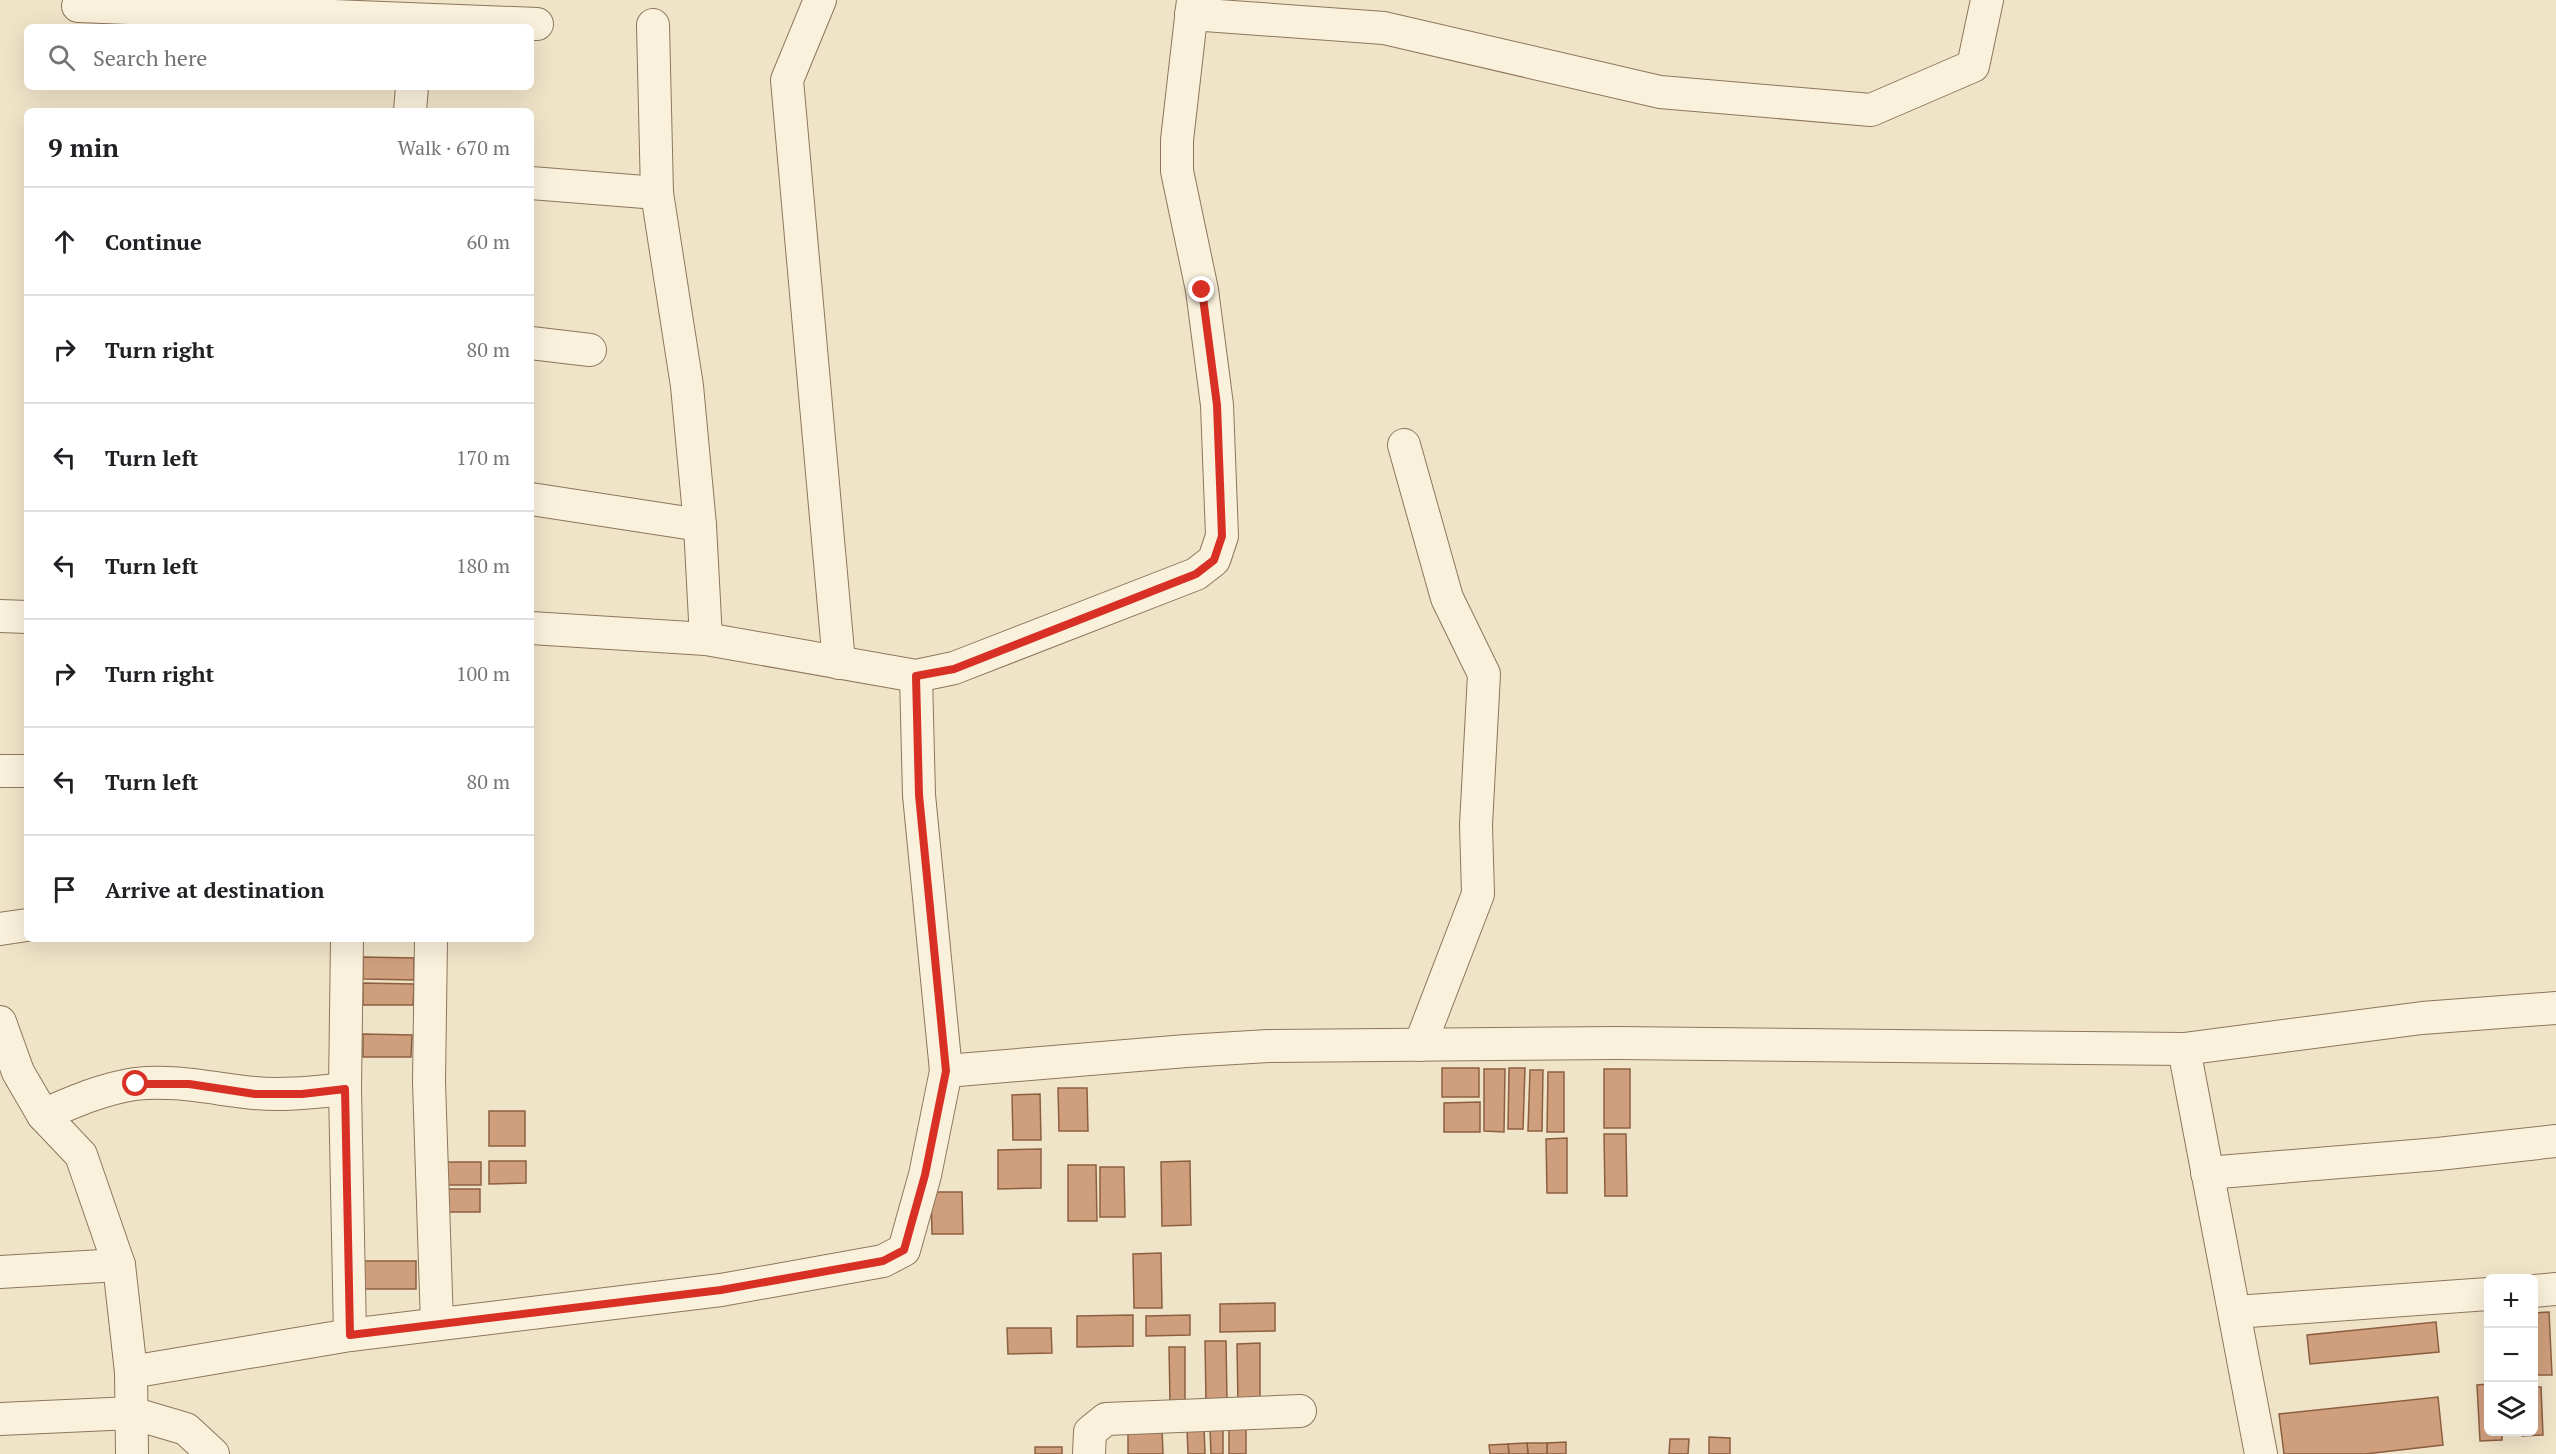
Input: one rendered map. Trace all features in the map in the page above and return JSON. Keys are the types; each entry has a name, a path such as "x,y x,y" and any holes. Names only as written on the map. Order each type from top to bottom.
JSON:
{"street":[{"path":"820,0 787,80 839,663"},
{"path":"534,628 706,639 916,676 954,669 1196,574 1214,560 1222,536 1217,405 1202,290 1177,171 1177,140 1192,7 1384,28 1660,92 1871,110 1972,66 1987,0"},
{"path":"78,6 416,23 537,24"},
{"path":"653,24 657,193 687,386 700,525 706,639"},
{"path":"410,108 412,90"},
{"path":"534,183 657,193"},
{"path":"534,343 590,350"},
{"path":"1404,446 1447,598 1484,674 1476,825 1478,894 1420,1045"},
{"path":"534,499 700,525"},
{"path":"0,616 24,617"},
{"path":"131,1372 350,1335 721,1290 883,1261 904,1250 925,1175 946,1071 919,795 916,676"},
{"path":"0,771 24,771"},
{"path":"0,929 24,925"},
{"path":"347,942 345,1089 350,1335"},
{"path":"430,942 429,1082 437,1324"},
{"path":"946,1071 1268,1046 1617,1043 2184,1049 2422,1018 2556,1008"},
{"path":"0,1022 18,1072 43,1114 81,1155 119,1265 131,1372 132,1454"},
{"path":"2184,1049 2261,1454"},
{"path":"43,1114 94,1093 136,1084 189,1084 255,1094 302,1094 345,1089"},
{"path":"2207,1173 2438,1154 2556,1141"},
{"path":"0,1272 119,1265"},
{"path":"2538,1291 2556,1289"},
{"path":"2235,1312 2484,1294"},
{"path":"1089,1454 1090,1432 1106,1419 1300,1411"},
{"path":"0,1419 132,1413 186,1429 213,1454"}],"building":[{"path":"363,957 414,958 414,980 363,979"},
{"path":"363,983 414,984 413,1005 363,1005"},
{"path":"363,1034 412,1035 411,1057 363,1057"},
{"path":"1442,1068 1479,1068 1479,1097 1442,1097"},
{"path":"1509,1068 1525,1068 1523,1129 1508,1129"},
{"path":"1484,1069 1505,1069 1504,1132 1484,1131"},
{"path":"1604,1069 1630,1069 1630,1128 1604,1128"},
{"path":"1530,1070 1543,1070 1542,1131 1528,1131"},
{"path":"1548,1072 1564,1072 1564,1132 1547,1132"},
{"path":"1058,1088 1087,1088 1088,1131 1059,1131"},
{"path":"1040,1094 1041,1140 1013,1140 1012,1095"},
{"path":"1480,1102 1480,1132 1444,1132 1444,1103"},
{"path":"489,1111 525,1111 525,1146 489,1146"},
{"path":"1604,1134 1626,1134 1627,1196 1605,1196"},
{"path":"1567,1138 1567,1193 1547,1193 1546,1139"},
{"path":"1041,1149 1041,1188 998,1189 998,1150"},
{"path":"489,1161 526,1161 526,1183 489,1184"},
{"path":"1190,1161 1191,1225 1162,1226 1161,1162"},
{"path":"445,1162 481,1162 481,1185 445,1185"},
{"path":"1068,1165 1096,1165 1097,1221 1068,1221"},
{"path":"1100,1167 1124,1167 1125,1217 1100,1217"},
{"path":"445,1189 480,1189 480,1212 445,1212"},
{"path":"931,1192 962,1192 963,1234 932,1234"},
{"path":"1161,1253 1162,1308 1134,1308 1133,1254"},
{"path":"364,1261 416,1261 416,1289 364,1289"},
{"path":"1275,1303 1275,1331 1220,1332 1220,1304"},
{"path":"2549,1312 2552,1375 2538,1375 2538,1313"},
{"path":"1133,1315 1133,1346 1077,1347 1077,1316"},
{"path":"1190,1315 1190,1335 1146,1336 1146,1316"},
{"path":"2436,1322 2439,1352 2310,1364 2307,1335"},
{"path":"1007,1328 1051,1328 1052,1353 1008,1354"},
{"path":"1205,1341 1226,1341 1227,1401 1206,1401"},
{"path":"1260,1343 1260,1405 1238,1405 1237,1344"},
{"path":"1169,1347 1185,1347 1185,1403 1170,1403"},
{"path":"2484,1384 2484,1436 2502,1436 2502,1440 2480,1441 2477,1385"},
{"path":"2538,1387 2541,1387 2543,1435 2538,1435"},
{"path":"2438,1397 2443,1445 2365,1454 2284,1454 2279,1414"},
{"path":"1187,1427 1204,1427 1205,1454 1188,1454"},
{"path":"1210,1428 1223,1428 1223,1454 1211,1454"},
{"path":"1229,1428 1246,1428 1246,1454 1229,1454"},
{"path":"1128,1429 1162,1429 1163,1454 1128,1454"},
{"path":"1709,1437 1730,1438 1730,1454 1709,1454"},
{"path":"1670,1439 1689,1439 1688,1454 1669,1454"},
{"path":"1566,1442 1566,1454 1547,1454 1547,1443"},
{"path":"1527,1443 1547,1443 1547,1454 1528,1454"},
{"path":"1527,1443 1528,1454 1509,1454 1508,1444"},
{"path":"1508,1444 1509,1454 1490,1454 1489,1445"},
{"path":"1035,1447 1062,1447 1062,1454 1035,1454"}],"route":[{"path":"136,1084 189,1084 255,1094 302,1094 345,1089 350,1335 721,1290 883,1261 904,1250 925,1175 946,1071 919,795 916,676 954,669 1196,574 1214,560 1222,536 1221,474 1217,405 1202,290"}]}
